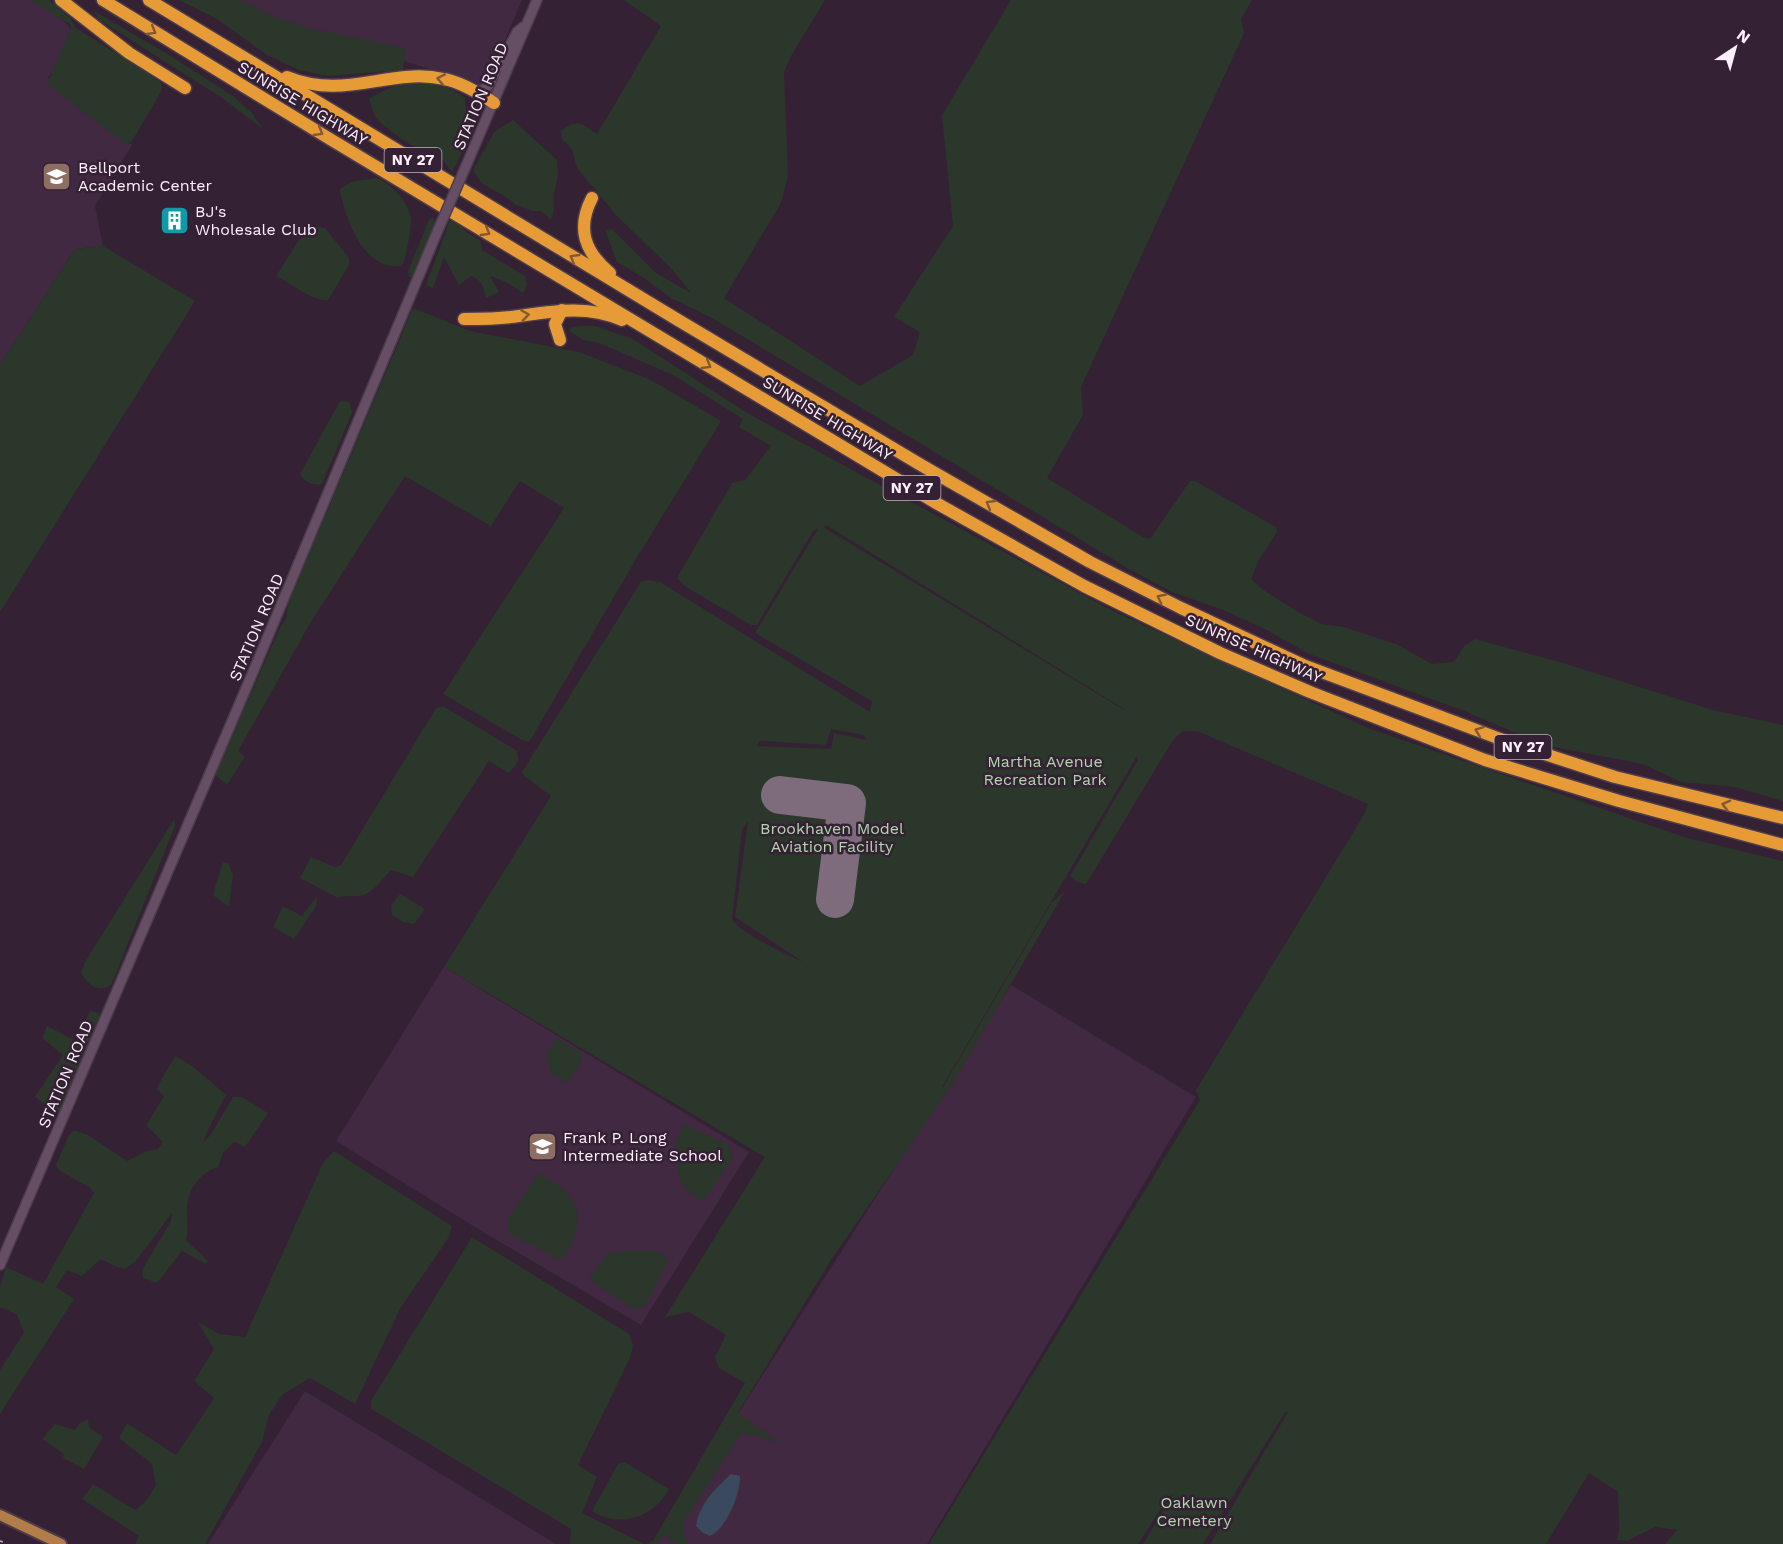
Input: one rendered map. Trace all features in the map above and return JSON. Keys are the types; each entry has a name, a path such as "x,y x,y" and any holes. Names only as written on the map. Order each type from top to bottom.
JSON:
{"highway":[{"path":"61,0 129,53 185,88"},
{"name":"SUNRISE HIGHWAY","path":"103,0 938,504 1074,580 1220,653 1310,692 1485,760 1618,801 1783,845"},
{"name":"SUNRISE HIGHWAY","path":"149,0 678,320 1090,562 1303,665 1511,743 1615,777 1783,819"},
{"path":"231,50 254,59 288,78 314,85 348,86 397,78 425,77 444,79 476,92 494,103"},
{"path":"592,198 584,216 584,232 595,258 613,276 678,320"},
{"path":"560,340 555,324 562,310"},
{"path":"464,319 497,318 562,310 592,311 610,316 689,354"}],"main road":[{"name":"STATION ROAD","path":"0,1265 261,656 438,230 537,0"},
{"path":"476,92 489,85 517,32 527,23"},
{"path":"0,1515 61,1544"}],"shaded area":[{"name":"Bellport Academic Center","path":"0,0 49,0 75,36 48,78 132,145 95,206 103,246 75,249 0,365"},
{"path":"225,0 522,0 490,75 484,84 478,84 245,12"},
{"name":"Frank P. Long Intermediate School","path":"444,967 749,1152 641,1325 483,1232 336,1141"},
{"path":"1011,985 1196,1097 927,1544 655,1544"},
{"path":"305,1391 556,1544 208,1544"}],"green space":[{"path":"30,0 49,0 70,18 76,28 161,83 162,90 132,141 127,145 47,84 71,28 70,24"},
{"path":"179,0 239,0 279,19 308,28 406,48 403,70 327,76 299,70 267,55 217,19"},
{"path":"624,0 825,0 791,56 784,72 788,176 781,203 724,298 860,386 913,355 920,332 894,317 953,226 942,115 1011,0 1252,0 1241,19 1244,33 1081,387 1083,415 1047,478 1143,537 1150,539 1190,481 1195,481 1278,530 1259,560 1251,579 1262,589 1321,624 1344,627 1396,644 1432,664 1454,662 1464,646 1475,639 1563,663 1713,710 1783,725 1783,801 1735,787 1681,782 1643,764 1543,745 1467,712 1309,654 1263,628 1223,610 1172,592 1129,569 712,318 671,298 617,262 605,230 612,229 656,273 691,293 672,269 617,216 577,168 572,149 562,139 561,130 572,124 583,125 597,134 661,26"},
{"path":"94,11 233,96 252,113 263,129 222,98 98,19"},
{"path":"407,83 430,84 452,90 465,98 466,112 478,112 473,131 452,172 439,155 425,152 398,136 378,120 372,110 369,98 394,86"},
{"path":"513,120 557,160 558,170 551,220 541,211 533,211 516,205 481,183 473,170 494,132"},
{"path":"376,178 388,184 399,195 410,214 409,241 404,262 400,266 387,265 376,260 366,251 351,227 342,201 340,189 351,182"},
{"path":"433,218 436,223 412,277 409,277 408,271 429,220"},
{"path":"450,220 458,221 466,232 480,240 482,250 525,276 527,285 523,293 506,282 490,276 499,292 486,298 480,282 471,276 459,285 444,257 433,288 426,285"},
{"path":"309,225 325,228 349,258 349,265 328,300 309,295 276,276"},
{"path":"103,246 195,301 0,612 0,365 75,249"},
{"path":"413,308 470,331 579,352 651,380 721,421 528,742 443,694 564,508 520,481 491,526 405,476 312,620 238,751 245,757 227,785 215,775 286,618 288,604"},
{"path":"595,326 633,339 747,413 1111,610 1368,728 1687,838 1783,861 1783,1544 1665,1544 1677,1530 1655,1527 1627,1541 1617,1540 1619,1531 1618,1492 1589,1473 1546,1544 1210,1544 1288,1412 1286,1411 1203,1544 1143,1544 1174,1493 1138,1544 929,1544 1200,1100 1196,1090 1365,813 1368,804 1197,731 1183,731 1173,740 1086,884 1077,882 1070,876 1138,760 1137,756 942,1087 1052,902 1065,891 955,1080 829,1263 738,1413 780,1443 749,1434 740,1435 683,1523 684,1535 688,1544 677,1544 664,1535 656,1544 648,1544 654,1539 745,1383 719,1368 715,1357 726,1335 689,1312 665,1317 765,1157 444,967 551,796 524,776 522,772 641,582 648,580 660,582 870,712 872,701 755,633 818,529 813,531 757,625 751,625 686,587 677,578 732,483 745,480 771,446 739,427 743,419 673,375 599,343 583,340 569,331 572,327","holes":["826,525 1124,709 1124,710 823,527","831,729 864,735 867,740 834,733 831,749 756,746 760,741 826,745","748,821 735,917 803,962 753,937 732,919 742,830"]},
{"path":"340,401 350,402 352,413 322,484 312,484 300,474"},
{"path":"443,706 516,750 518,760 514,768 509,773 489,761 413,877 391,870 366,894 338,898 300,878 311,857 335,867 341,865 436,708"},
{"path":"175,820 175,826 112,983 104,988 95,987 81,973 85,962"},
{"path":"223,862 228,863 233,874 229,907 214,896"},
{"path":"400,894 425,909 414,924 403,922 392,915 391,905"},
{"path":"317,896 316,906 294,939 273,927 283,906 302,916"},
{"path":"90,1011 99,1013 99,1017 59,1115 35,1097 63,1055 42,1038 47,1026 76,1041"},
{"path":"556,1038 580,1052 582,1060 567,1083 551,1073 547,1055"},
{"path":"175,1056 191,1065 225,1094 227,1093 204,1142 233,1097 242,1097 268,1113 245,1147 234,1142 223,1153 218,1167 196,1182 191,1192 187,1207 186,1240 208,1261 206,1264 182,1251 157,1283 143,1278 142,1270 171,1221 172,1213 136,1261 125,1269 101,1259 82,1276 67,1270 56,1287 74,1299 0,1414 0,1370 24,1333 17,1315 0,1307 0,1287 6,1267 43,1284 94,1193 90,1188 59,1170 56,1165 68,1137 74,1130 88,1135 127,1161 147,1151 158,1149 163,1142 146,1125 164,1096 156,1089"},
{"path":"684,1124 729,1145 733,1157 703,1202 683,1186 678,1172 676,1143"},
{"path":"334,1151 452,1226 449,1237 400,1309 355,1404 310,1378 282,1395 269,1415 262,1442 205,1544 135,1544 139,1536 82,1499 93,1484 135,1510 147,1500 156,1485 152,1464 119,1438 127,1423 176,1455 214,1398 194,1381 214,1349 198,1322 219,1334 245,1337 323,1163"},
{"path":"538,1174 564,1190 576,1210 575,1233 561,1260 510,1234 507,1221"},
{"path":"472,1237 629,1334 633,1346 630,1358 578,1465 597,1477 582,1513 644,1544 570,1544 571,1529 371,1409 371,1401"},
{"path":"637,1250 656,1251 669,1259 645,1306 633,1309 589,1279 608,1254"},
{"path":"88,1419 89,1427 103,1437 84,1469 63,1458 64,1454 42,1439 55,1424 75,1430 80,1423"},
{"path":"624,1462 669,1489 663,1499 645,1513 625,1519 614,1519 592,1511 618,1464"}],"water":[{"path":"731,1474 740,1476 735,1501 722,1526 710,1536 696,1526 700,1511 719,1485"}],"runway":[{"path":"780,795 847,803 835,899"}],"railway":[{"path":"0,1541 8,1544"}],"place":[{"name":"Bellport Academic Center","path":"57,176"},
{"name":"BJ's Wholesale Club","path":"174,220"},
{"name":"Frank P. Long Intermediate School","path":"542,1146"}],"park label":[{"name":"Martha Avenue Recreation Park","path":"1045,770"},
{"name":"Brookhaven Model Aviation Facility","path":"832,837"},
{"name":"Oaklawn Cemetery","path":"1194,1511"}]}
